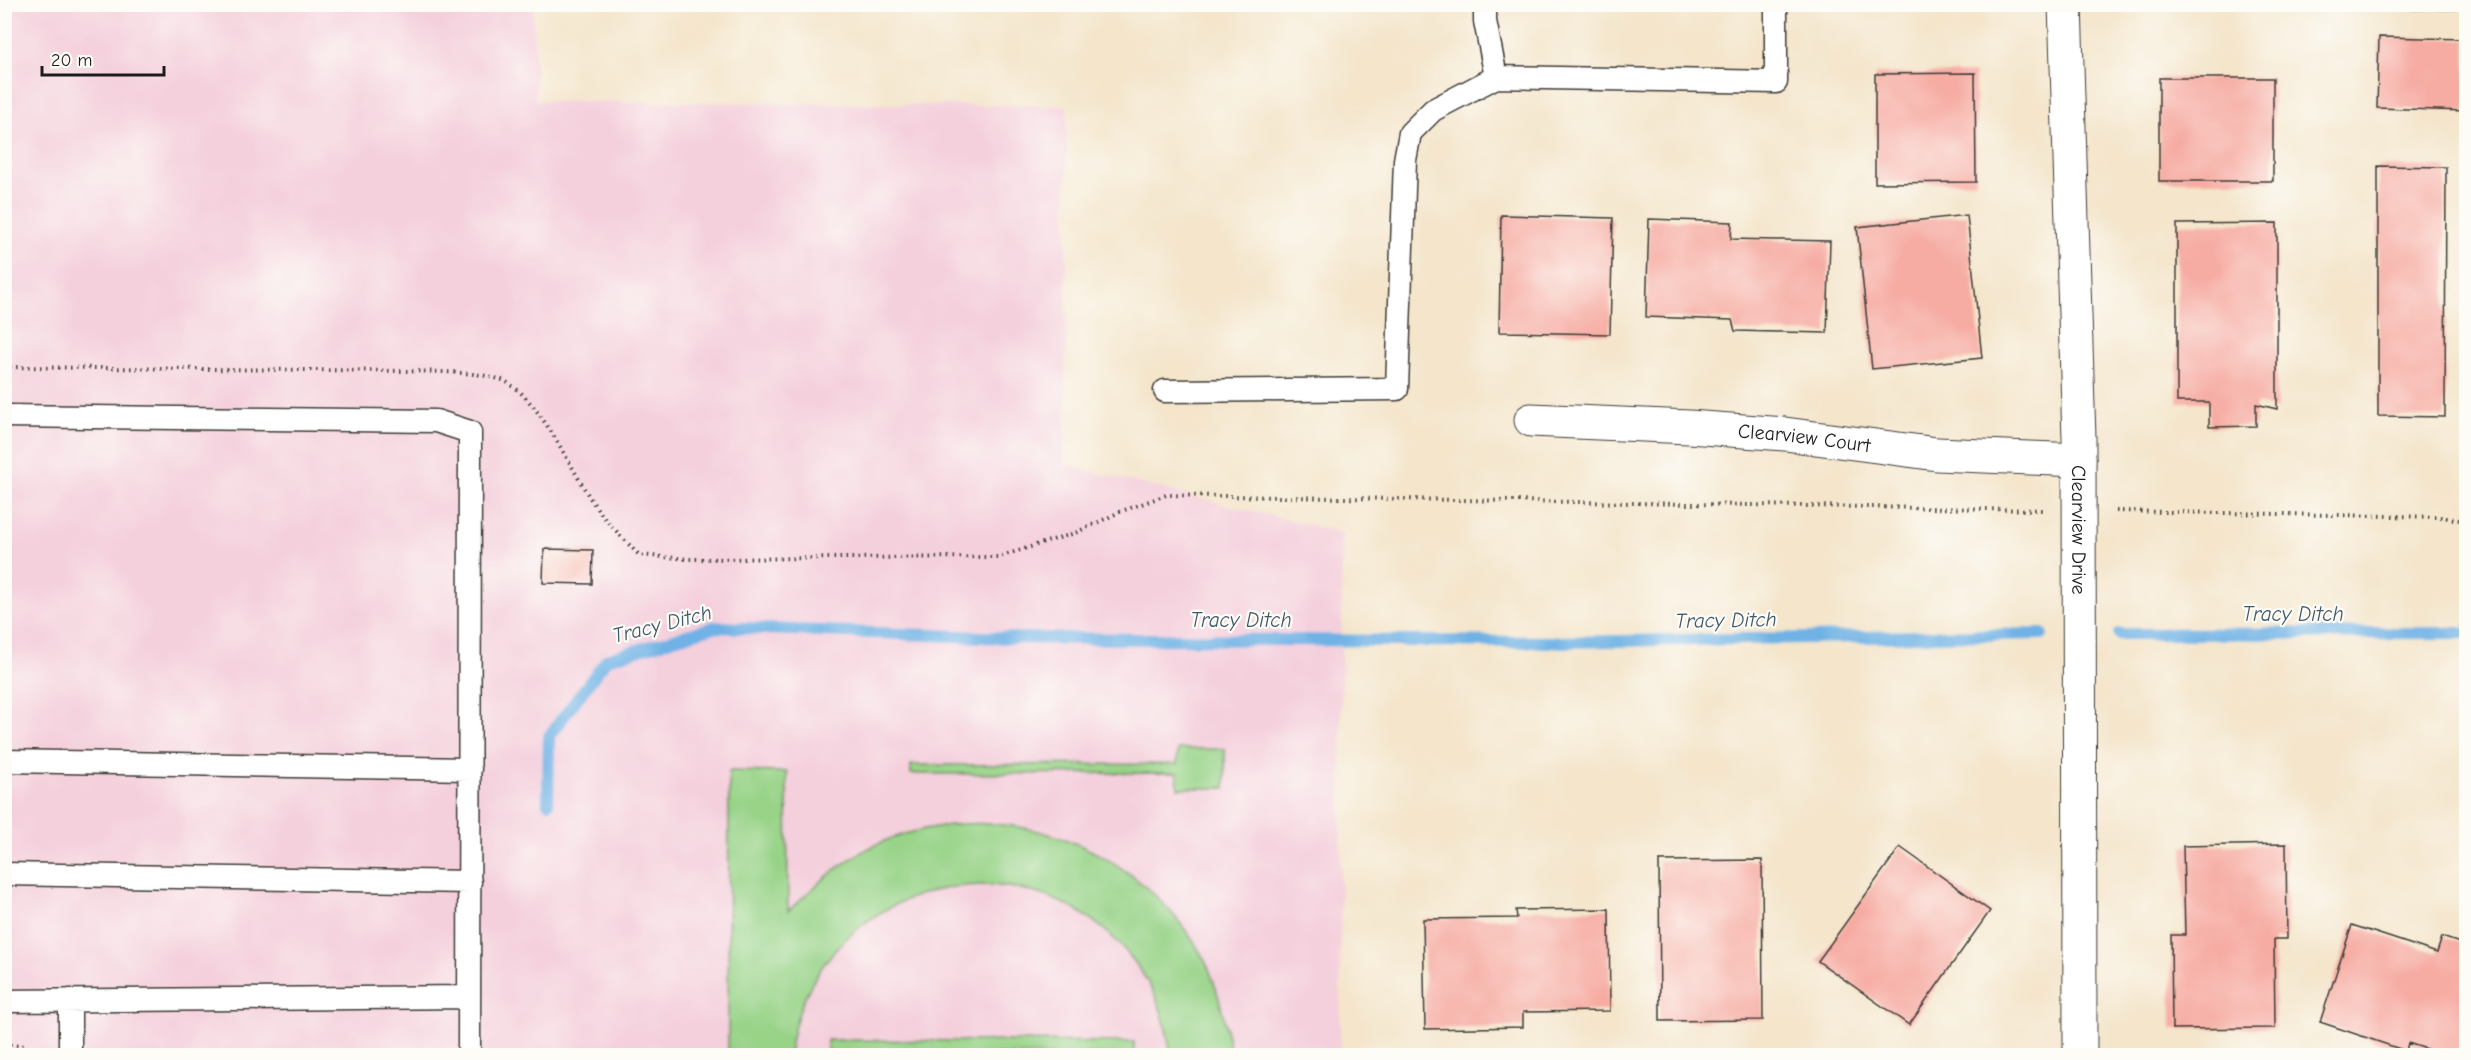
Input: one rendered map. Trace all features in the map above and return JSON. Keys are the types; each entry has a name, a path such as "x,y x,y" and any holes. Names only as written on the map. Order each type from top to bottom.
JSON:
{"street":[{"name":"Clearview Drive","path":"2065,4 2079,460 2080,1056"},
{"name":"Clearview Court","path":"1531,420 1785,434 1937,454 2079,460"}],"lane":[{"path":"1485,4 1485,21 1496,77"},
{"path":"1165,391 1397,389 1405,160 1410,133 1433,110 1496,77 1776,82 1776,4"},
{"path":"4,416 436,421 470,432 469,1056"},
{"path":"4,761 470,770"},
{"path":"4,874 470,882"},
{"path":"4,1001 469,997"},
{"path":"70,1000 70,1056"}],"path":[{"path":"4,368 407,371 463,374 504,380 530,402 559,444 595,505 639,555 689,559 998,557 1075,533 1122,510 1166,495 2296,513 2442,517 2466,521"},
{"path":"4,1044 26,1046 34,1056"}],"shaded area":[{"path":"5,5 533,5 536,101 1067,106 1065,465 1342,533 1340,1055 5,1056"}],"green space":[{"path":"2376,4 2466,5 2466,9 2375,8"},
{"path":"1178,749 1225,749 1225,788 1178,788 1177,773 911,774 911,765 1177,764"},
{"path":"729,771 787,772 788,911 834,871 872,846 926,829 966,824 1006,825 1044,832 1081,846 1116,864 1148,889 1176,918 1199,950 1217,992 1231,1055 1171,1055 1163,1016 1154,994 1114,939 1064,904 1007,887 948,888 893,906 844,941 808,990 789,1055 728,1055"},
{"path":"827,1040 1134,1042 1134,1055 827,1055"}],"building":[{"path":"2379,37 2466,39 2466,111 2377,108"},
{"path":"1975,73 1976,182 1875,183 1875,74"},
{"path":"2159,78 2273,78 2273,181 2159,181"},
{"path":"2378,166 2446,167 2445,417 2378,416"},
{"path":"1501,215 1613,218 1610,334 1499,332"},
{"path":"1967,215 1982,358 1872,369 1857,227"},
{"path":"1649,219 1732,222 1731,239 1830,241 1827,333 1735,331 1732,320 1646,317"},
{"path":"2277,223 2277,409 2256,404 2256,426 2209,427 2209,402 2177,402 2177,224"},
{"path":"544,549 593,550 592,584 543,583"},
{"path":"2286,844 2287,939 2274,939 2275,1028 2172,1029 2171,935 2185,935 2183,846"},
{"path":"1900,847 1990,911 1909,1025 1818,961"},
{"path":"1762,860 1763,1020 1660,1021 1659,861"},
{"path":"1609,909 1610,1011 1523,1012 1523,1027 1425,1029 1423,919 1517,918 1516,910"},
{"path":"2352,925 2437,953 2442,937 2466,945 2466,1056 2448,1056 2408,1043 2406,1051 2320,1022"}],"waterway":[{"name":"Tracy Ditch","path":"548,803 549,736 607,659 714,627 1010,638 1558,642 2042,634"},
{"name":"Tracy Ditch","path":"2119,634 2466,633"}]}
